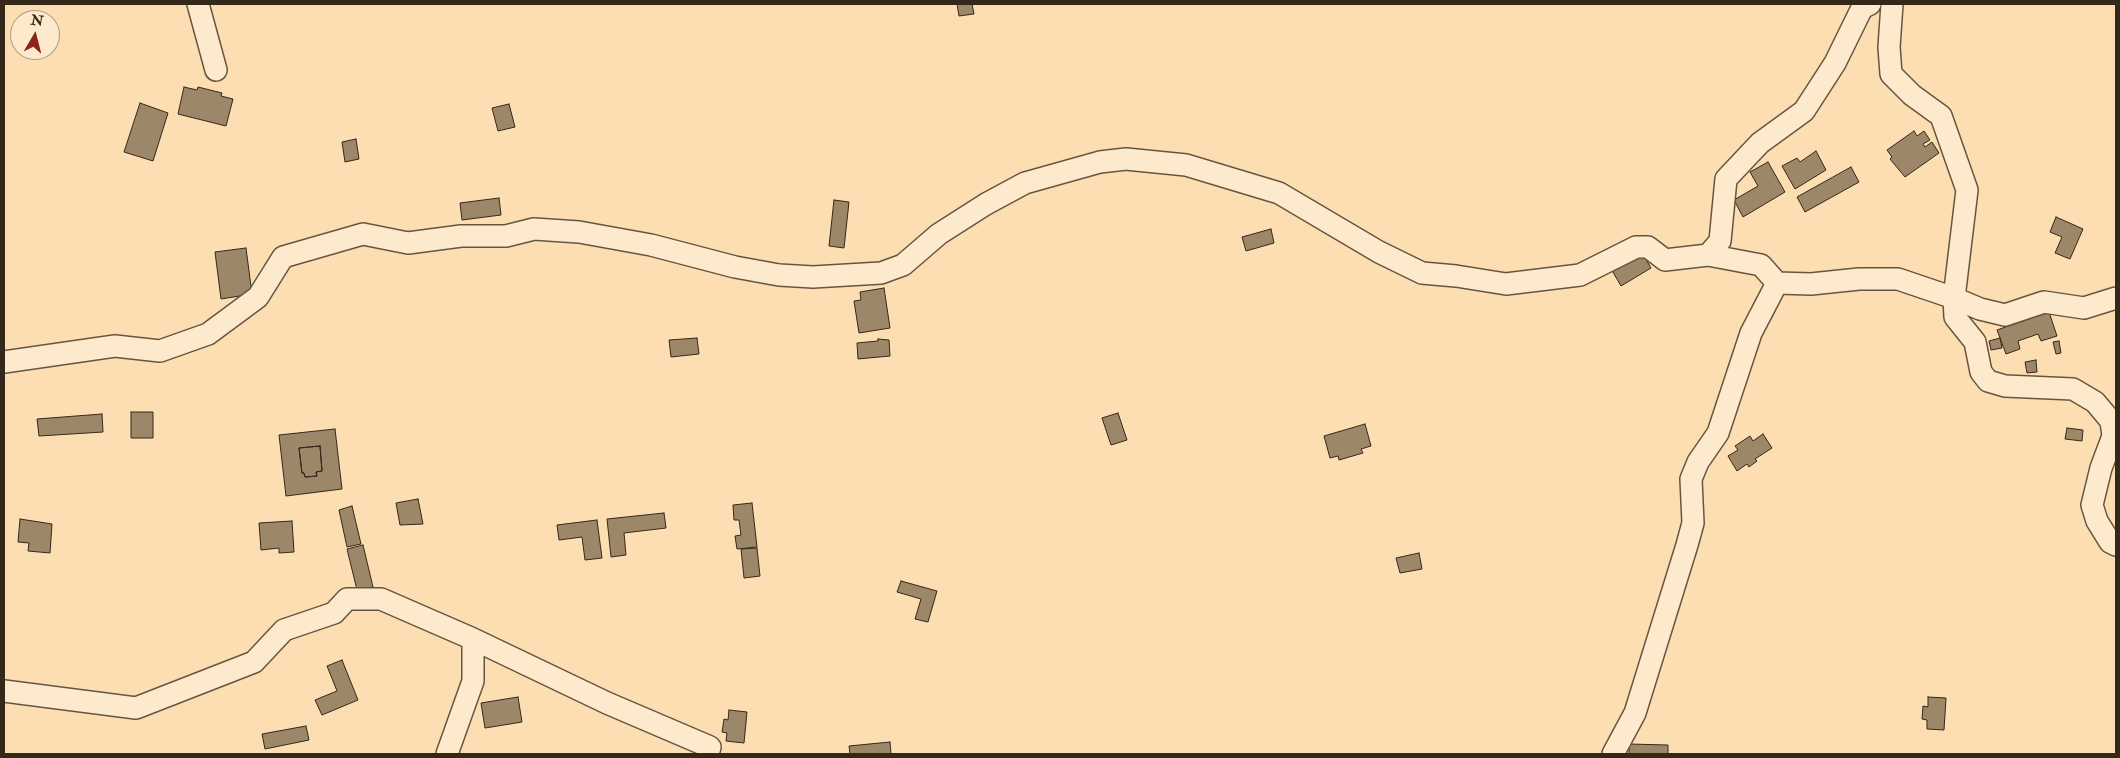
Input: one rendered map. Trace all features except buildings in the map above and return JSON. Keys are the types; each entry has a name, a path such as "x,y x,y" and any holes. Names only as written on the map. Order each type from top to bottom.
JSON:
{"street":[{"path":"198,4 216,70"},
{"path":"1708,255 1720,241 1726,179 1760,143 1804,111 1835,63 1862,8 1870,4"},
{"path":"1892,4 1888,48 1892,74 1912,95 1941,116 1967,190 1954,298 1955,318 1975,342 1981,372 1988,381 2005,386 2073,389 2095,402 2112,421 2113,436 2101,468 2092,505 2097,521 2110,542 2116,545"},
{"path":"4,362 115,346 160,350 208,334 258,297 282,258 363,234 408,242 460,236 506,236 534,229 579,232 651,245 735,267 779,276 814,277 881,273 903,265 940,234 986,204 1025,183 1100,162 1126,159 1186,165 1279,192 1379,252 1422,273 1506,284 1580,275 1636,247 1648,247 1665,260 1708,255 1761,265 1777,282 1811,284 1860,280 1898,280 1954,298 1980,309 2005,315 2044,302 2084,308 2116,298"},
{"path":"1613,754 1634,713 1687,545 1693,523 1691,479 1698,462 1718,433 1751,333 1777,282"},
{"path":"4,690 136,708 254,662 284,630 334,613 347,599 382,599 473,639 607,703 710,747 708,754"},
{"path":"447,754 473,681 473,639"}]}
